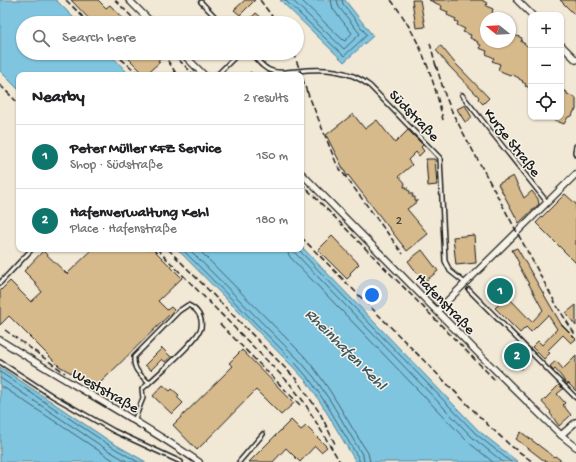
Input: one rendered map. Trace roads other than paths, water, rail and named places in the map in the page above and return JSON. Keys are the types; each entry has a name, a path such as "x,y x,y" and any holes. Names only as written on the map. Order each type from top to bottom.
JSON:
{"street":[{"path":"129,0 145,16"},
{"path":"517,0 529,12"},
{"path":"564,48 576,60"},
{"path":"189,60 201,72"},
{"path":"437,311 576,174"},
{"name":"Hafenstraße","path":"304,176 561,435 576,447"},
{"name":"Weststraße","path":"0,340 134,420 199,462"},
{"path":"561,435 576,422"}],"lane":[{"path":"201,2 214,16"},
{"path":"220,72 232,60"},
{"name":"Südstraße","path":"258,60 272,72"},
{"name":"Südstraße","path":"280,72 300,70 333,70 360,78 370,86 440,158 445,261 450,271 465,283"},
{"name":"Kurze Straße","path":"462,95 547,202"},
{"path":"576,146 576,155"},
{"path":"0,283 29,252"},
{"path":"469,290 576,398"},
{"path":"134,420 143,398 142,389 194,339 200,328 200,316 194,308 188,305 179,311 134,357 133,364 138,372 149,382"},
{"path":"0,362 54,397 114,431 181,462"},
{"path":"239,462 264,434"}],"water":[{"path":"0,0 56,0 72,16 16,16 16,60 116,60 126,71 16,72 16,87 0,71"},
{"path":"280,0 345,0 373,36 344,62 304,23 304,16 297,16"},
{"name":"Rheinhafen Kehl","path":"304,249 479,431 518,462 356,462 307,382 180,252 304,252"},
{"path":"0,367 111,442 146,462 0,462"}],"railway":[{"path":"66,0 82,16"},
{"path":"115,0 131,16"},
{"path":"260,0 272,16"},
{"path":"391,0 410,28 424,57 435,87 443,120"},
{"path":"430,43 437,70"},
{"path":"122,60 136,72"},
{"path":"167,60 175,72"},
{"path":"179,60 191,72"},
{"path":"296,60 301,72"},
{"path":"436,65 445,95 453,114 557,306 576,336"},
{"path":"304,83 308,96"},
{"path":"0,85 16,101"},
{"path":"307,91 337,165 403,254"},
{"path":"304,186 494,379"},
{"path":"304,240 488,425 511,446 533,462"},
{"path":"160,252 290,384 304,402 340,462"},
{"path":"171,252 296,379 320,413 336,446"},
{"path":"220,324 300,405"},
{"path":"5,330 65,373"}],"place":[{"name":"Peter Müller KFZ Service","path":"500,291"},
{"name":"Hafenverwaltung Kehl","path":"517,356"}]}
